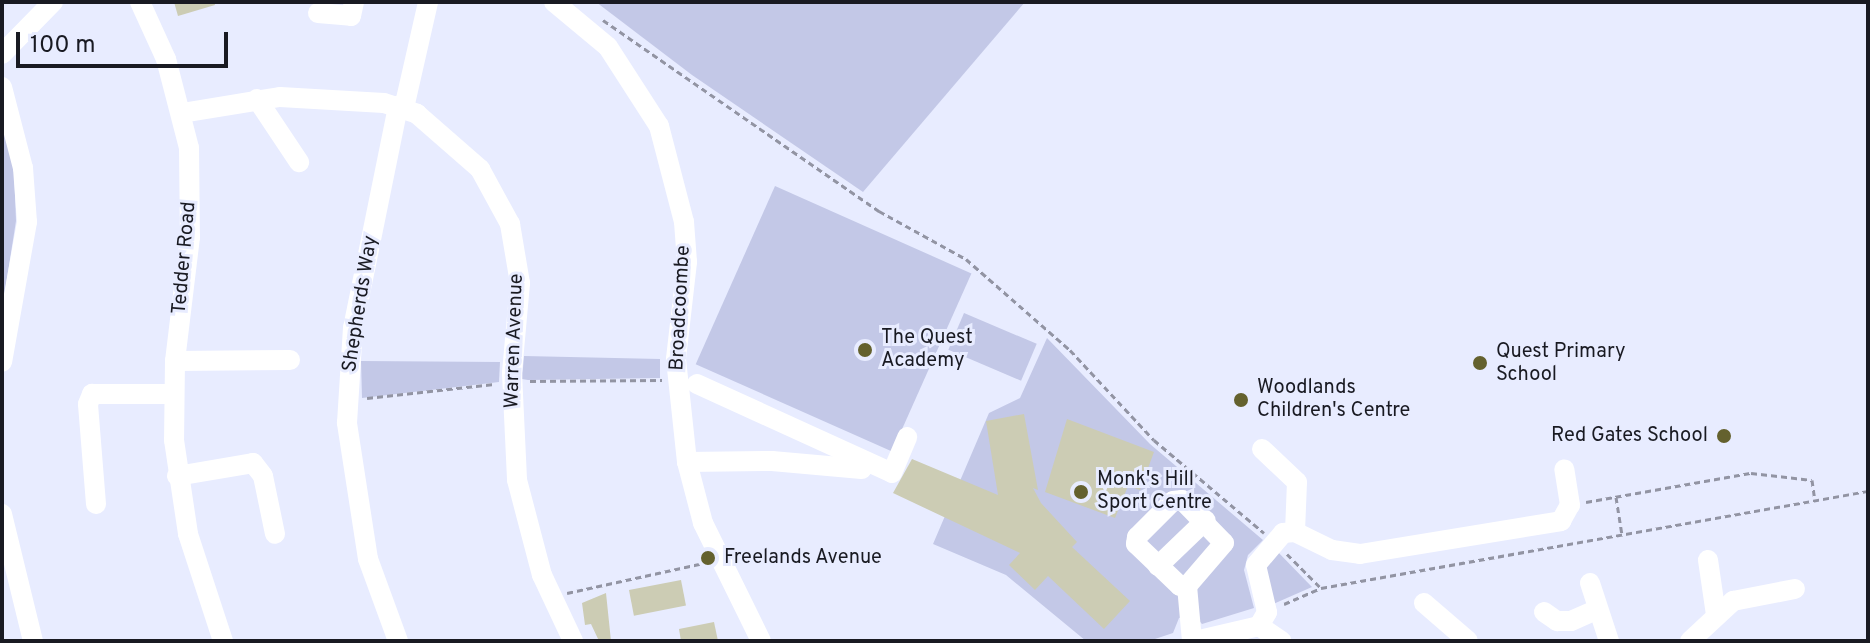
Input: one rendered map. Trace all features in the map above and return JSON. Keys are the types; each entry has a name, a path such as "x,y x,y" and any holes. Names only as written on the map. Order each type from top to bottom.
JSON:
{"street":[{"path":"2,54 53,2"},
{"name":"Tedder Road","path":"140,2 166,59 189,148 190,237 173,394 177,476 188,534 223,641"},
{"path":"318,13 351,16 354,2"},
{"name":"Shepherds Way","path":"398,641 380,598 357,511 348,400 353,328 401,107 428,2"},
{"name":"Broadcoombe","path":"554,2 608,47 637,87 662,138 684,222 687,262 676,359 687,462 718,556 761,641"},
{"path":"2,87 23,168 27,222 2,362"},
{"name":"Warren Avenue","path":"182,113 257,99 320,97 401,107 460,147 480,169 510,224 520,283 512,382 517,480 551,597 573,641"},
{"path":"257,99 299,162"},
{"path":"175,361 290,360"},
{"path":"697,384 892,473"},
{"path":"96,504 88,404 92,394 173,394"},
{"path":"892,473 907,437"},
{"path":"1262,449 1297,482 1295,532"},
{"path":"687,462 831,463 892,473"},
{"path":"177,476 253,463 263,476 275,534"},
{"path":"1281,641 1263,619 1256,565 1273,541 1295,532 1332,550 1360,554 1561,521 1570,505 1564,469"},
{"path":"1187,586 1180,586 1136,544 1137,537 1173,501 1182,500 1206,520 1224,543 1187,586 1194,641 1263,619"},
{"path":"2,514 33,641"},
{"path":"1158,566 1206,520"},
{"path":"1708,560 1716,615"},
{"path":"1590,583 1596,610 1609,641"},
{"path":"1690,641 1733,601 1764,603 1795,589"},
{"path":"1424,603 1468,641"},
{"path":"1544,612 1557,621 1571,621 1596,610"}],"path":[{"path":"595,15 879,211 966,259 1070,350 1154,440 1273,541 1321,588"},
{"path":"348,400 512,382 662,380"},
{"path":"1570,505 1751,473 1812,480 1815,501"},
{"path":"1263,619 1321,588 1868,491"},
{"path":"1616,497 1622,535"},
{"path":"551,597 696,566 718,556"}],"shaded area":[{"path":"596,2 1025,2 863,192 692,75"},
{"path":"2,124 14,169 16,221 2,310"},
{"path":"775,186 971,273 892,452 696,364"},
{"path":"964,313 1037,344 1021,381 948,350"},
{"name":"Monk's Hill Sport Centre","path":"1047,338 1150,444 1263,540 1248,555 1244,570 1254,608 1202,624 1193,614 1179,618 1173,633 1149,641 1086,641 1006,575 933,544 989,413 1020,398"},
{"path":"524,356 660,359 660,378 528,380 522,379"},
{"path":"361,361 500,362 499,382 362,398"},
{"path":"1274,548 1312,587 1271,605 1262,568"}],"building":[{"path":"174,2 214,2 215,5 178,16"},
{"path":"1024,414 1038,490 1033,488 1041,503 1077,542 1072,547 1130,601 1104,629 1048,576 1035,590 1009,565 1020,553 893,493 912,459 998,495 986,421"},
{"path":"1067,419 1154,452 1140,490 1128,486 1115,518 1045,492"},
{"path":"681,580 686,606 634,616 629,590"},
{"path":"606,593 611,641 599,641 591,624 585,625 582,603"},
{"path":"714,622 718,641 681,641 679,629"}],"place":[{"name":"The Quest Academy","path":"865,350"},
{"name":"Quest Primary School","path":"1480,363"},
{"name":"Woodlands Children's Centre","path":"1241,400"},
{"name":"Red Gates School","path":"1724,436"},
{"name":"Monk's Hill Sport Centre","path":"1081,492"},
{"name":"Freelands Avenue","path":"708,558"}]}
